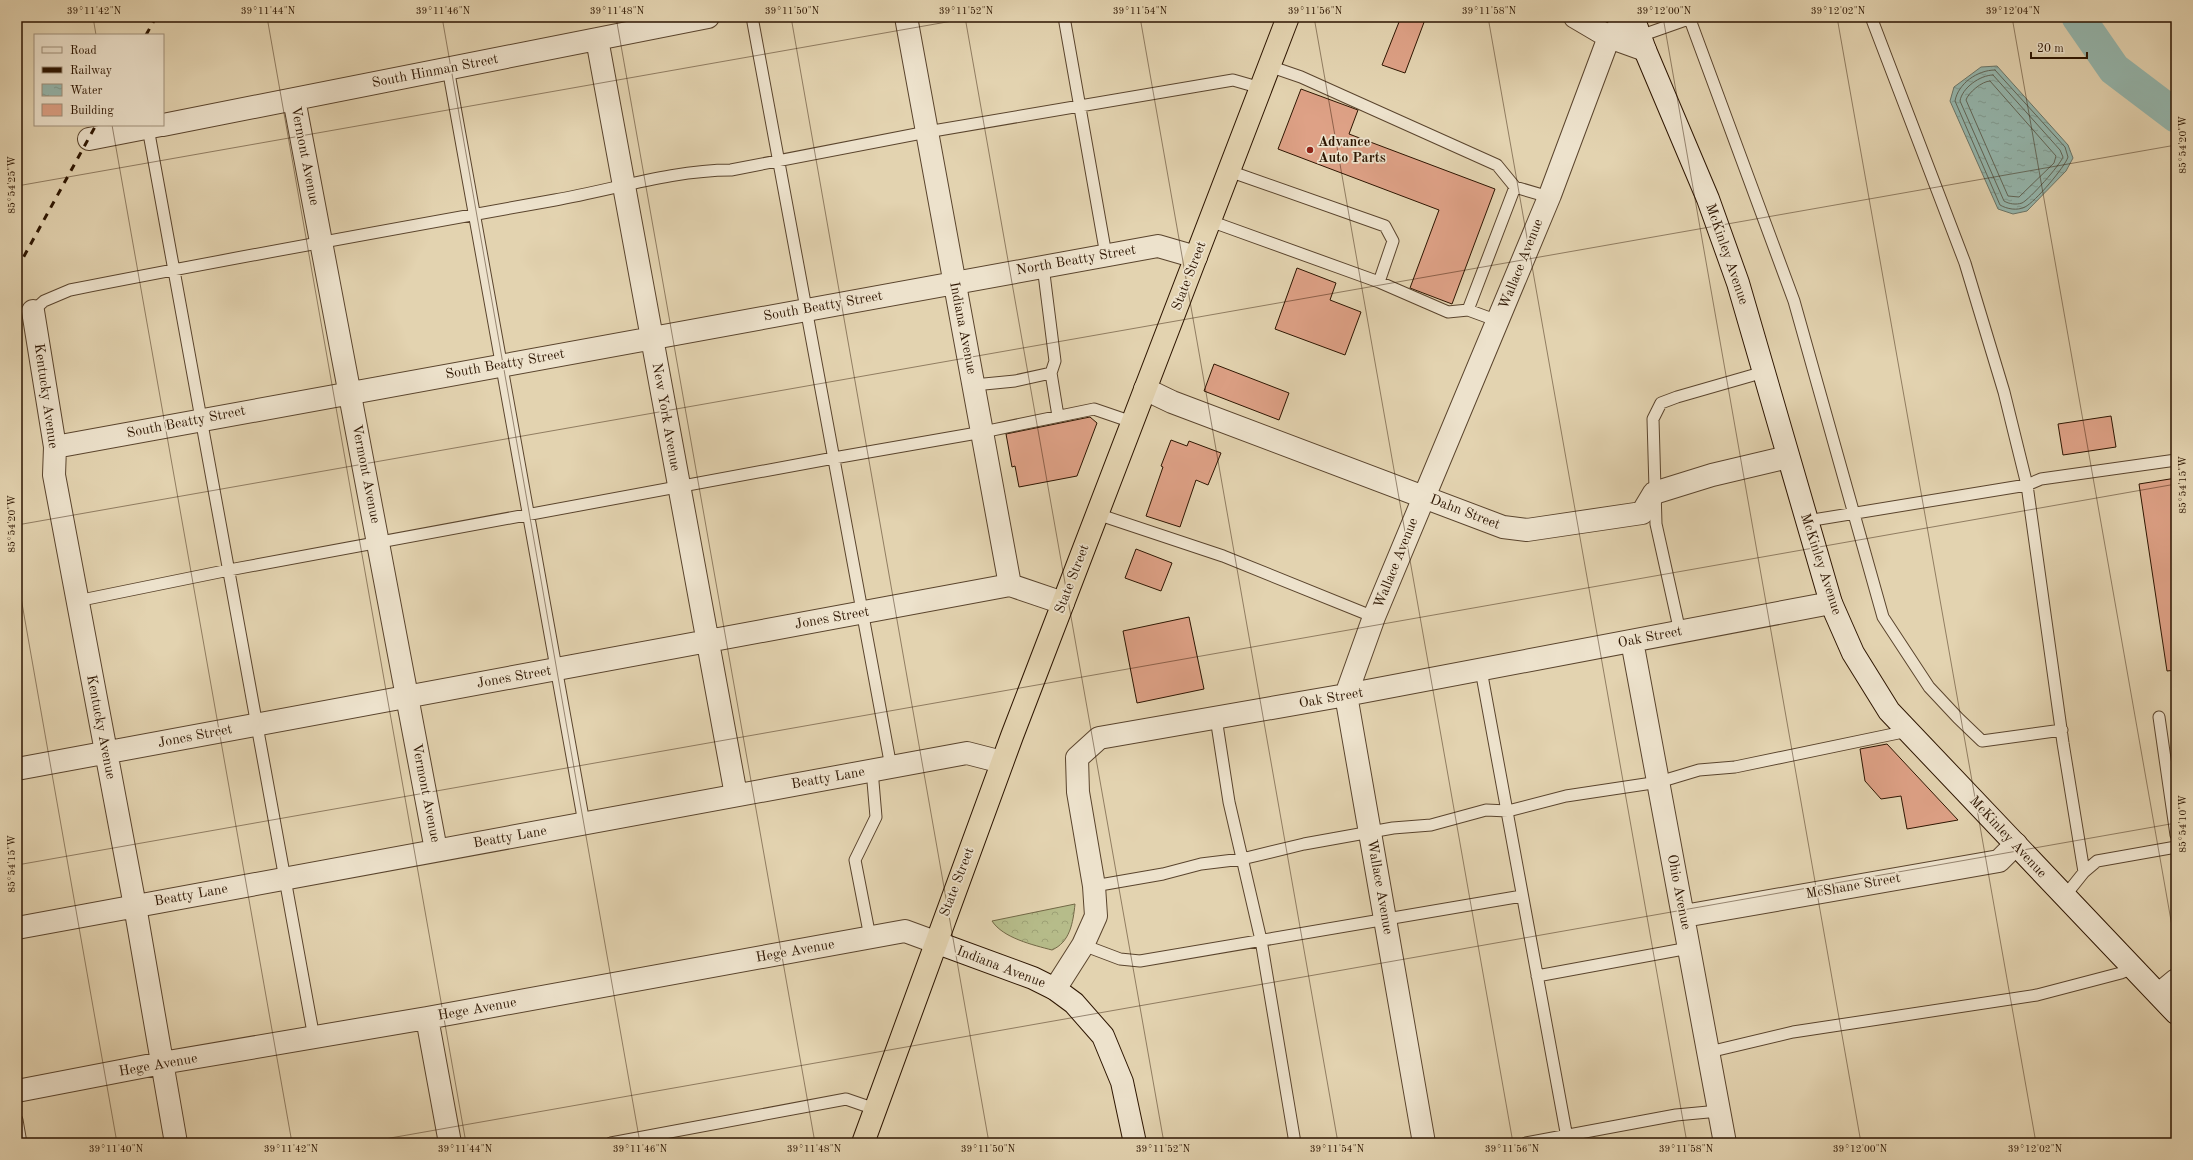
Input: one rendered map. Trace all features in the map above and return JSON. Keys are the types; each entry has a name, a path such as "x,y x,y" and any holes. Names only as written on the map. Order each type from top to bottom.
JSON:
{"highway":[{"name":"State Street","path":"863,1143 935,942 1002,762 1288,17"}],"street":[{"name":"South Hinman Street","path":"164,125 708,17"},
{"name":"Indiana Avenue","path":"906,17 1010,585"},
{"path":"1575,17 1609,37 1639,34"},
{"name":"Wallace Avenue","path":"1424,1143 1346,695 1374,617 1549,197 1609,37 1630,17"},
{"name":"McKinley Avenue","path":"1639,34 1708,199 1738,283 1832,603 1854,653 1889,711 2016,844 2064,897 2176,1013"},
{"name":"New York Avenue","path":"597,39 736,795"},
{"name":"Vermont Avenue","path":"294,99 436,850"},
{"name":"South Hinman Street","path":"88,139 157,126"},
{"name":"North Beatty Street","path":"955,282 1158,246 1196,257"},
{"name":"South Beatty Street","path":"55,447 201,419 955,282"},
{"name":"Kentucky Avenue","path":"33,311 55,447 54,475 135,906 176,1143"},
{"name":"Dahn Street","path":"1145,389 1178,404 1504,527 1527,530 1642,513 1654,493"},
{"path":"1654,493 1712,475 1788,456"},
{"path":"1010,585 1063,603"},
{"name":"Jones Street","path":"17,769 1010,585"},
{"name":"Oak Street","path":"1055,989 1083,945 1096,916 1094,886 1078,792 1077,758 1098,738 1346,695 1832,603"},
{"name":"Ohio Avenue","path":"1632,641 1725,1143"},
{"name":"Beatty Lane","path":"17,928 967,753 1002,762"},
{"name":"McShane Street","path":"1684,916 1999,861 2016,844"},
{"name":"Hege Avenue","path":"17,1091 162,1063 427,1018 905,931 935,942"},
{"name":"Indiana Avenue","path":"935,942 1032,978 1055,989 1074,1003 1103,1036 1122,1082 1134,1143"},
{"path":"2159,994 2176,980"},
{"path":"427,1018 450,1143"}],"lane":[{"path":"752,17 863,612 882,769 876,817 855,860 870,937"},
{"path":"1064,17 1106,255"},
{"path":"1871,17 1965,263 2004,392 2027,485 2084,872"},
{"path":"1639,34 1691,18 1794,301 1855,513 1883,617 1929,687 1982,741 2062,730"},
{"path":"1269,66 1301,77 1497,165 1515,187 1549,197"},
{"path":"448,68 584,823"},
{"path":"33,311 44,300 70,290 705,170 731,170 927,132 1232,80 1261,88"},
{"path":"157,126 174,270 314,1038"},
{"path":"1229,171 1385,226 1393,240 1379,282"},
{"path":"1468,310 1515,187"},
{"path":"1210,221 1379,282 1448,312 1468,310 1498,321"},
{"path":"1043,266 1055,361 1051,373 1058,416"},
{"path":"1680,632 1656,524 1653,418 1661,403 1764,372"},
{"path":"974,386 1015,381 1051,373"},
{"path":"77,600 528,514 983,432 1094,408 1132,422"},
{"path":"1807,521 2027,485 2041,479 2176,460"},
{"path":"1097,514 1222,556 1374,617"},
{"path":"1481,670 1567,1140"},
{"path":"2159,717 2176,834"},
{"path":"1216,718 1229,802 1260,940 1295,1143"},
{"path":"1094,886 1162,874 1201,864 1242,859 1304,844 1431,825 1486,810 1508,811 1566,796 1659,782 1699,770 1735,767 1908,731"},
{"path":"2064,897 2084,872 2097,861 2176,847"},
{"path":"1083,945 1120,959 1140,961 1522,896"},
{"path":"1537,976 1689,948"},
{"path":"1708,1052 1793,1032 2038,995 2121,973 2133,968"},
{"path":"611,1143 846,1099 875,1109"},
{"path":"1526,1143 1567,1140 1676,1115 1719,1111"},
{"path":"17,1120 21,1143"}],"green space":[{"path":"1075,904 1072,925 1067,937 1058,947 1052,950 1019,940 1003,932 992,921"}],"water":[{"path":"1997,66 2068,145 2073,158 2066,171 2027,211 2013,214 1998,209 1950,101 1954,87 1981,67"}],"building":[{"path":"1401,17 1426,17 1405,73 1382,65"},
{"path":"1301,89 1358,110 1349,134 1495,189 1452,304 1410,288 1439,210 1278,149"},
{"path":"1297,268 1336,283 1330,300 1361,312 1345,355 1275,329"},
{"path":"1214,364 1289,393 1279,420 1204,391"},
{"path":"2111,416 2116,447 2063,455 2058,424"},
{"path":"1090,417 1097,423 1077,476 1019,487 1015,466 1012,467 1006,434"},
{"path":"1171,440 1187,446 1189,441 1221,453 1208,485 1196,480 1180,527 1146,516 1163,467 1161,466"},
{"path":"2176,478 2176,670 2167,671 2139,484"},
{"path":"1136,549 1172,563 1161,591 1125,578"},
{"path":"1189,617 1204,689 1137,703 1123,631"},
{"path":"1887,744 1958,820 1907,829 1901,796 1881,799 1865,781 1860,749"}],"waterway":[{"path":"2078,17 2114,69 2176,116"}],"railway":[{"path":"147,34 156,17"},
{"path":"17,269 95,126"}],"place":[{"name":"Advance Auto Parts","path":"1310,150"}]}
